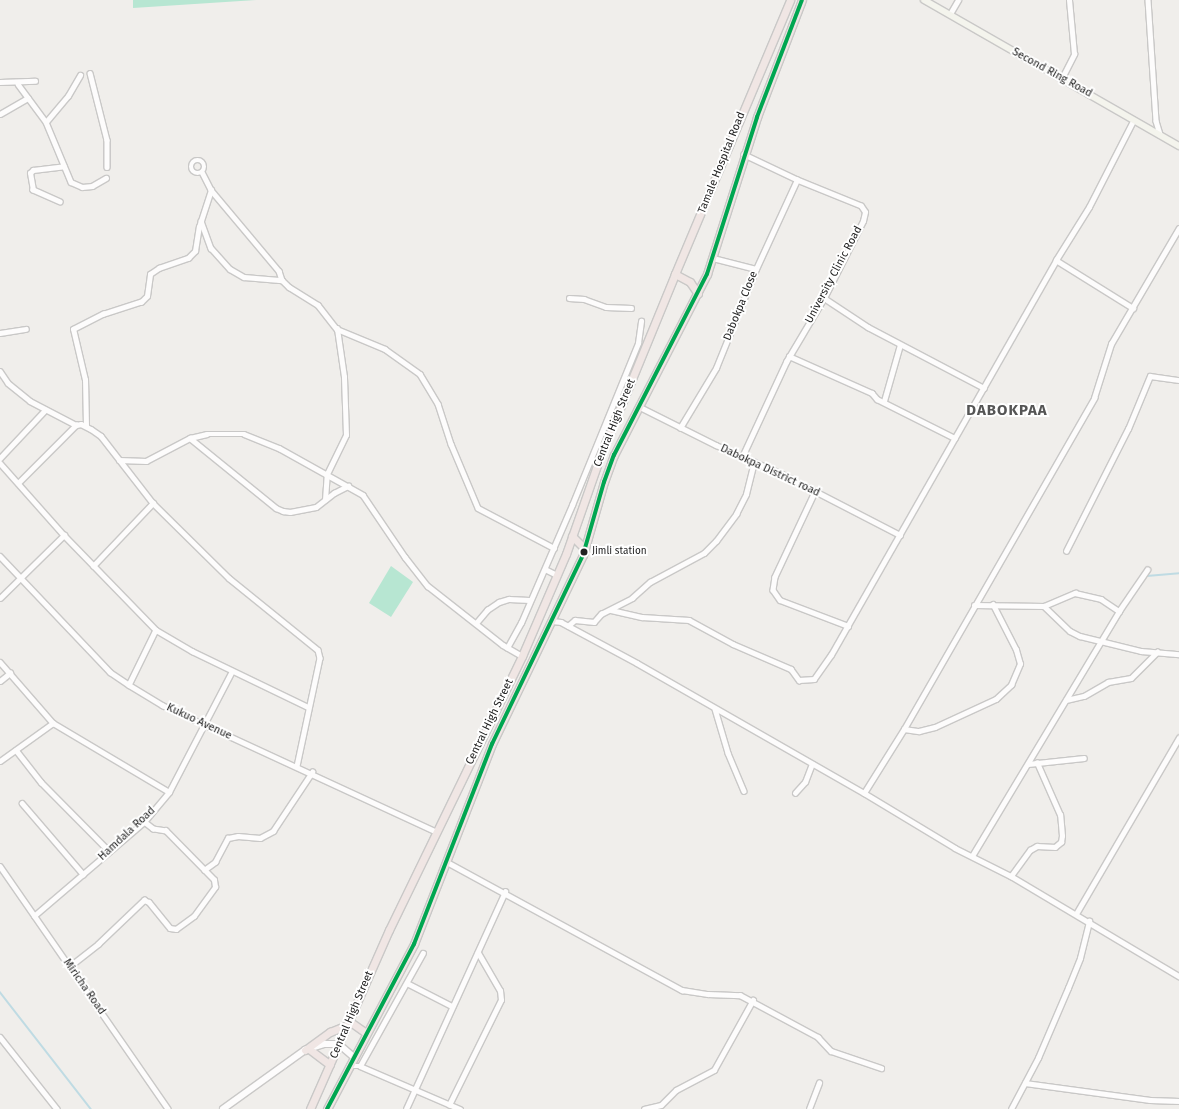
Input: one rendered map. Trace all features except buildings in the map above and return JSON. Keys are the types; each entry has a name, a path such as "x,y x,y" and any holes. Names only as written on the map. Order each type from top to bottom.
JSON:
{"highway":[{"name":"Tamale Hospital Road","path":"655,328 675,274 790,0"},
{"name":"Central High Street","path":"327,1109 353,1056 366,1032 379,1014 411,950 447,862 492,744 586,549 604,482 640,407 698,294 713,258 744,154 771,76 802,0"},
{"path":"675,274 690,282 698,294"},
{"name":"Central High Street","path":"310,1109 389,930 522,656 557,575 600,457 655,328"},
{"path":"572,536 586,549"},
{"path":"330,1065 307,1050 330,1032 348,1023 366,1032"}],"main road":[{"name":"Second Ring Road","path":"924,0 1179,146"}],"street":[{"path":"950,14 958,0"},
{"path":"1062,78 1074,54 1069,0"},
{"path":"1148,0 1156,121 1160,134"},
{"path":"90,73 107,140 107,167"},
{"path":"46,122 68,96 80,75"},
{"path":"0,82 18,84 35,81"},
{"path":"18,84 46,122 72,182 82,187 92,186 106,178"},
{"path":"0,114 28,98"},
{"path":"611,610 642,617 689,620 733,644 791,669 799,680 804,681 817,676 848,626 1056,260 1089,207 1133,120"},
{"name":"University Clinic Road","path":"742,457 789,356 824,298 863,221 864,212 861,206 797,180 744,154"},
{"path":"60,202 33,190 30,172 33,170 64,166"},
{"path":"202,172 211,190 279,271 282,280"},
{"name":"Dabokpa Close","path":"680,428 716,368 756,269 797,180"},
{"path":"86,426 85,380 73,329 103,314 141,302 147,296 150,274 159,268 188,258 195,251 201,221 211,190"},
{"path":"201,221 211,248 230,269 244,277 282,280 318,305 337,329 385,349 420,374 438,404 451,444 478,508 554,548"},
{"path":"864,793 904,729 1094,398 1111,344 1179,228"},
{"path":"713,258 756,269"},
{"path":"1056,260 1132,308"},
{"path":"569,298 584,299 606,307 631,308"},
{"path":"824,298 900,344 984,388"},
{"path":"507,648 554,548 638,343 641,321"},
{"path":"0,333 26,329"},
{"path":"325,500 327,474 346,435 344,378 337,329"},
{"path":"884,401 900,344"},
{"path":"789,356 834,375 955,438"},
{"path":"0,371 23,396 45,410 76,425 86,426 101,436 153,503 229,578 318,650 320,658 308,707 297,766"},
{"path":"1066,551 1118,450 1150,376 1179,380"},
{"name":"Dabokpa District road","path":"640,407 900,535"},
{"path":"0,458 45,410"},
{"path":"19,482 76,425"},
{"path":"119,460 146,460 190,438 207,434 244,434 263,440 363,495 405,557 428,586 476,622 507,648 522,656"},
{"path":"190,438 276,508 290,512 309,509 348,486"},
{"path":"568,626 575,620 594,622 601,614 632,598 650,582 695,560 716,541 746,494 754,462"},
{"path":"0,463 19,482 64,535 156,630 232,671 308,707"},
{"path":"815,492 774,577 773,590 780,600 848,626"},
{"path":"93,566 153,503"},
{"path":"0,598 22,579 64,535"},
{"name":"Kukuo Avenue","path":"0,556 110,672 129,685 205,725 312,772 437,832"},
{"path":"545,569 557,575"},
{"path":"972,856 1119,611 1147,570"},
{"path":"974,605 1044,606 1074,593 1101,599 1119,611"},
{"path":"476,622 487,610 499,602 509,599 529,600"},
{"path":"904,729 919,730 935,727 996,699 1011,685 1020,664 1016,650 993,605"},
{"path":"1044,606 1070,631 1101,641 1157,652 1179,654"},
{"path":"552,621 561,622 864,793 972,856 1011,876 1089,921 1179,976"},
{"path":"129,685 156,630"},
{"path":"1066,700 1084,696 1108,682 1131,678 1157,652"},
{"path":"0,662 53,723 169,792"},
{"name":"Hamdala Road","path":"34,916 144,822 169,792 232,671"},
{"path":"0,681 10,673"},
{"path":"715,709 728,753 744,791"},
{"path":"0,761 53,723"},
{"path":"1076,914 1179,738"},
{"path":"16,750 41,782 109,852"},
{"path":"1028,764 1084,758"},
{"path":"1011,876 1030,850 1036,846 1055,847 1061,842 1062,836 1060,815 1037,763"},
{"path":"795,793 805,782 812,764"},
{"path":"204,870 215,862 228,838 260,838 273,831 312,772"},
{"path":"22,803 82,874"},
{"path":"70,966 98,944 144,900 148,902 170,928 179,928 194,916 214,887 214,880 166,831 153,829 144,822"},
{"path":"447,862 505,892 682,990 708,994 740,995 753,1000 824,1040 831,1051 881,1068"},
{"name":"Miricha Road","path":"0,866 168,1109"},
{"path":"406,1109 505,892"},
{"path":"1010,1109 1025,1083 1077,966 1089,921"},
{"path":"360,1066 423,953"},
{"path":"449,1105 501,1000 500,991 478,953"},
{"path":"406,984 452,1006"},
{"path":"644,1109 661,1105 676,1090 714,1070 721,1062 753,1000"},
{"path":"0,1038 57,1109"},
{"path":"223,1109 307,1050 325,1044 339,1044 353,1056"},
{"path":"349,1066 360,1066 460,1109"},
{"path":"809,1109 819,1083"},
{"path":"1025,1083 1150,1100 1179,1101"}],"green space":[{"path":"133,0 256,0 133,8"},
{"path":"391,566 413,582 391,617 369,603"}],"waterway":[{"path":"1147,576 1179,573"},
{"path":"0,992 91,1109"}],"transit line":[{"path":"327,1109 414,944 492,744 583,555 604,482 614,455 707,274 757,117 802,0"}],"place":[{"name":"Jimli station","path":"584,552"}],"district":[{"name":"DABOKPAA","path":"1007,411"}]}
